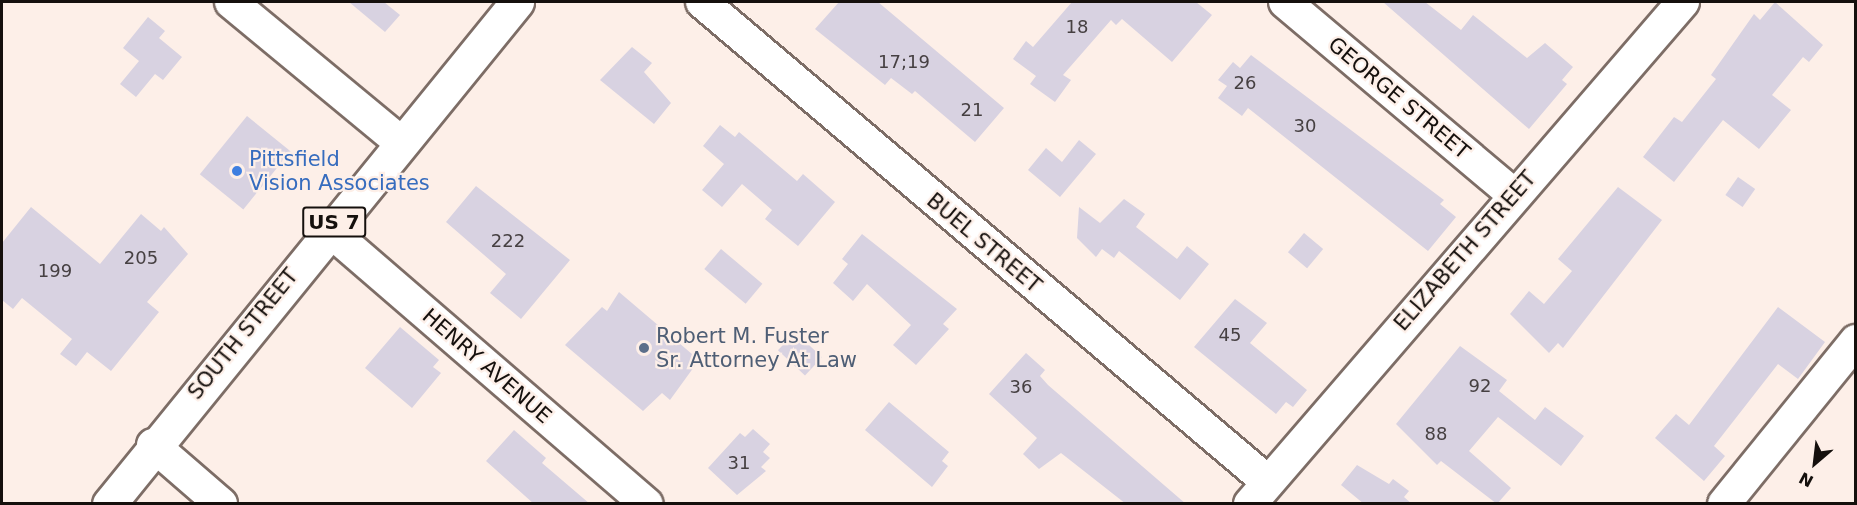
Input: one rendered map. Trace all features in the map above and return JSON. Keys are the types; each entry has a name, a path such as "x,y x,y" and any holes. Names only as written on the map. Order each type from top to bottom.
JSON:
{"highway":[{"name":"SOUTH STREET","path":"109,504 153,444 399,141 517,2"},
{"name":"SOUTH STREET","path":"88,504 153,444"}],"street":[{"path":"231,2 399,141"},
{"name":"BUEL STREET","path":"702,2 1259,493"},
{"name":"GEORGE STREET","path":"1285,2 1513,194"},
{"name":"ELIZABETH STREET","path":"1259,493 1513,194 1683,2"},
{"name":"HENRY AVENUE","path":"328,229 646,504"},
{"path":"1724,504 1856,341"},
{"path":"153,444 221,504"}],"building":[{"path":"349,2 384,2 400,15 385,32"},
{"path":"839,2 878,2 1004,108 975,142 915,91 912,94 891,78 885,85 815,29"},
{"path":"1072,2 1196,2 1212,15 1172,62 1122,19 1116,25 1111,20 1063,75 1071,80 1055,102 1030,84 1036,76 1013,59 1026,41 1033,47"},
{"path":"1383,2 1425,2 1461,30 1473,15 1527,58 1545,43 1573,67 1562,80 1567,84 1529,129"},
{"path":"1775,2 1823,45 1809,62 1803,57 1772,95 1791,110 1759,149 1723,120 1674,182 1643,157 1674,117 1682,122 1716,79 1711,75 1754,14 1760,20"},
{"path":"148,17 165,31 159,38 182,57 163,80 155,74 136,97 120,84 139,61 123,48"},
{"path":"632,47 652,63 644,72 671,103 654,124 600,80"},
{"path":"1251,55 1444,200 1440,204 1456,217 1428,251 1248,108 1242,116 1218,98 1227,86 1218,80 1233,62 1240,68"},
{"path":"247,116 291,151 243,210 200,174"},
{"path":"720,125 735,137 739,132 797,181 803,174 835,202 798,246 765,219 772,210 742,184 722,207 702,190 724,164 703,146"},
{"path":"1079,140 1096,154 1060,197 1028,170 1046,148 1062,162"},
{"path":"1738,177 1755,189 1743,207 1725,195"},
{"path":"476,186 570,260 521,319 490,293 506,274 446,222"},
{"path":"1618,187 1662,220 1563,348 1558,343 1549,353 1510,314 1529,291 1544,304 1572,271 1558,259"},
{"path":"1124,199 1145,214 1136,227 1177,259 1187,246 1209,264 1180,300 1119,251 1114,258 1102,249 1096,257 1077,238 1079,207 1100,223"},
{"path":"31,207 100,264 141,214 161,231 164,227 188,254 147,302 159,312 111,371 87,352 76,366 60,354 72,339 22,298 13,309 2,300 2,243"},
{"path":"1304,233 1323,249 1307,268 1288,252"},
{"path":"862,234 957,309 943,324 949,329 916,365 893,345 911,325 867,284 853,301 833,283 848,264 842,259"},
{"path":"721,249 762,284 746,304 704,269"},
{"path":"619,292 699,360 670,400 662,393 643,411 565,345 602,307 607,311"},
{"path":"1235,299 1267,323 1250,343 1307,390 1293,407 1286,402 1276,414 1194,347"},
{"path":"1778,307 1825,342 1798,379 1778,364 1714,446 1725,456 1704,481 1655,438 1676,414 1689,425"},
{"path":"400,327 439,360 433,367 441,373 412,408 365,368"},
{"path":"795,332 822,357 805,376 778,350"},
{"path":"1460,346 1507,380 1499,391 1535,420 1545,407 1584,436 1561,466 1498,417 1469,451 1511,488 1497,504 1441,461 1437,465 1396,424"},
{"path":"1026,353 1045,370 1040,376 1048,385 1186,504 1126,504 1061,453 1039,469 1023,454 1037,438 989,394"},
{"path":"889,402 949,452 942,461 948,466 932,487 865,430"},
{"path":"753,429 770,444 763,452 770,458 761,467 766,471 737,495 708,468 740,433 745,437"},
{"path":"514,430 546,458 542,463 590,504 534,504 486,461"},
{"path":"1357,465 1389,484 1393,479 1409,491 1404,497 1412,504 1364,504 1341,485"}],"place":[{"name":"Pittsfield Vision Associates","path":"237,171"},
{"name":"Robert M. Fuster Sr. Attorney At Law","path":"644,348"}]}
